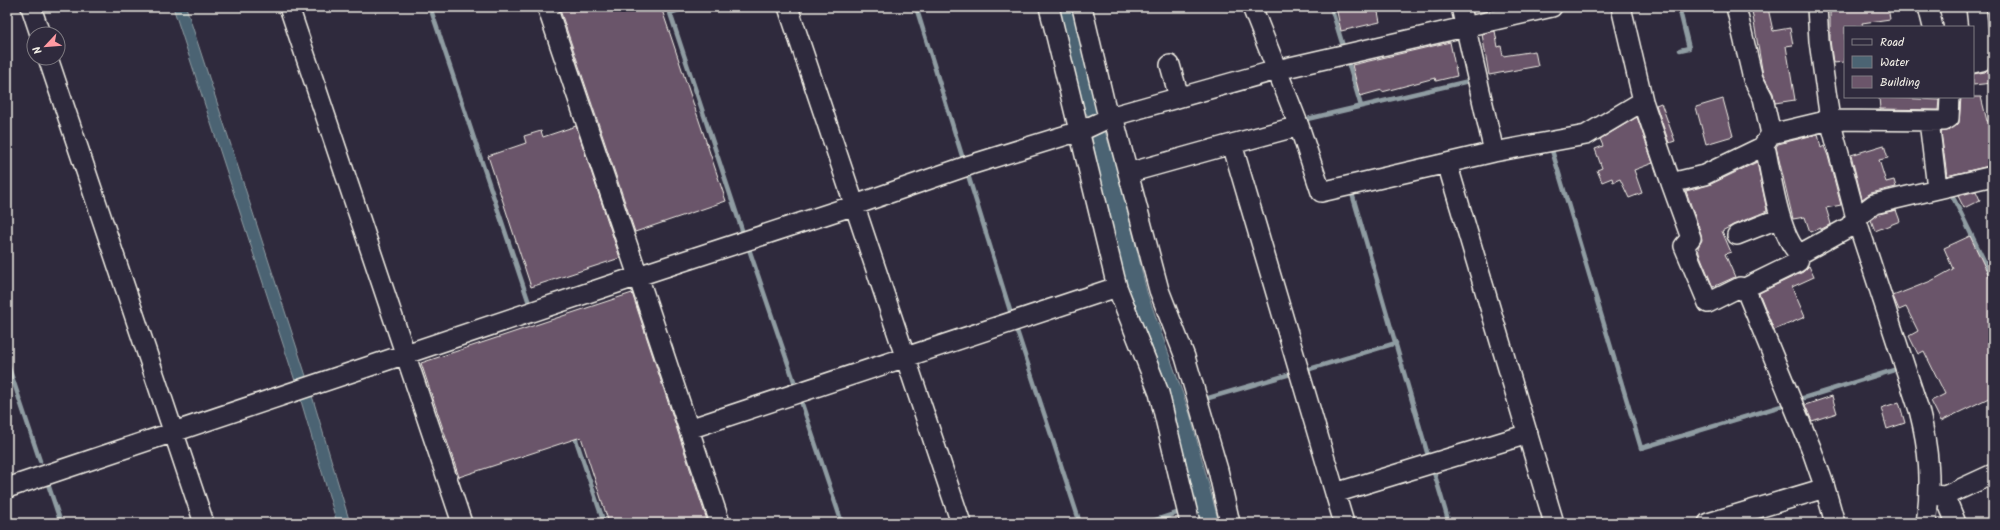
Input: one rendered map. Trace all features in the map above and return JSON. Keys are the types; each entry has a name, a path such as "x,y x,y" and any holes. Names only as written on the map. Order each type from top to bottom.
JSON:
{"street":[{"path":"31,7 37,26"},
{"path":"288,7 462,523"},
{"path":"547,7 720,523"},
{"path":"788,7 961,523"},
{"path":"1049,7 1081,130 1117,287 1159,393 1190,523"},
{"path":"1082,7 1106,109 1128,173 1159,290 1185,357 1218,470 1230,523"},
{"path":"1252,7 1299,126 1321,192 1494,152 1586,135 1643,101"},
{"path":"1461,7 1494,152"},
{"path":"7,488 970,165 1081,130 1109,117 1277,70 1552,7"},
{"path":"1621,7 1643,101 1691,238 1684,246 1708,303 1740,288 1745,288 1798,262 1800,254 1849,227 1856,218 1874,204 1993,176"},
{"path":"1736,7 1753,79 1763,98 1766,151 1780,218 1794,250 1800,254"},
{"path":"1816,7 1830,120 1856,218 1919,410 1927,440 1938,496 1956,523"},
{"path":"1928,7 1933,26"},
{"path":"1974,63 1982,60 1976,7"},
{"path":"1170,65 1179,97"},
{"path":"51,66 204,523"},
{"path":"1671,183 1704,175 1766,140 1830,120 1944,122 1949,118 1950,98"},
{"path":"1929,121 1937,188"},
{"path":"1128,173 1299,126"},
{"path":"1232,144 1344,523"},
{"path":"1447,163 1554,523"},
{"path":"1737,235 1780,218"},
{"path":"689,429 1117,287"},
{"path":"1745,288 1809,440 1835,523"},
{"path":"1335,493 1528,434"},
{"path":"1926,523 1938,496 1993,474"},
{"path":"1708,523 1825,488"}],"water":[{"path":"173,7 186,7 307,379 350,523 337,523 296,384"},
{"path":"1058,7 1073,7 1098,110 1118,171 1147,292 1190,414 1219,523 1197,523 1175,414 1165,380 1132,297 1119,271 1087,114 1082,112"}],"building":[{"path":"559,7 661,7 726,201 635,232"},
{"path":"1336,7 1377,7 1380,22 1341,31"},
{"path":"1830,7 1888,7 1890,19 1862,23 1863,26 1844,26 1844,62 1833,63 1830,40"},
{"path":"1768,8 1773,31 1790,28 1793,45 1786,46 1795,100 1775,103 1773,93 1763,75 1752,11"},
{"path":"1495,31 1498,47 1501,46 1503,56 1535,51 1538,66 1489,75 1482,34"},
{"path":"1450,42 1457,76 1436,81 1435,78 1382,92 1382,90 1360,96 1352,65"},
{"path":"1991,42 1993,42 1993,83 1974,85 1974,74 1985,72 1992,65"},
{"path":"1981,97 1987,121 1993,121 1993,165 1947,176 1941,132 1950,130 1959,123 1961,98"},
{"path":"1879,98 1939,100 1938,110 1880,109"},
{"path":"1723,99 1733,136 1706,144 1696,107"},
{"path":"1661,103 1675,141 1669,143 1656,105"},
{"path":"1637,117 1653,163 1634,170 1642,193 1629,198 1620,179 1613,182 1612,178 1602,182 1597,170 1602,168 1595,149 1603,146 1600,139"},
{"path":"576,126 620,258 531,287 488,156 526,143 524,136 541,131 543,137"},
{"path":"1818,134 1821,148 1824,146 1828,156 1841,205 1826,208 1831,224 1820,230 1820,228 1810,232 1805,217 1793,219 1776,147 1778,144"},
{"path":"1884,145 1888,158 1879,160 1886,182 1894,180 1896,187 1871,193 1862,199 1851,155"},
{"path":"1757,162 1767,211 1722,231 1731,252 1725,254 1735,277 1713,287 1699,253 1698,247 1702,240 1701,234 1686,191 1709,185"},
{"path":"1976,191 1980,200 1964,208 1958,196"},
{"path":"1896,210 1900,221 1875,231 1871,220 1879,214"},
{"path":"1970,236 1993,284 1993,396 1941,421 1931,401 1945,394 1924,351 1918,354 1909,336 1918,331 1906,307 1899,310 1893,296 1931,281 1953,269 1944,248"},
{"path":"1809,266 1814,277 1792,287 1805,317 1774,330 1759,293 1803,272"},
{"path":"632,293 708,523 609,523 581,437 459,477 421,363"},
{"path":"1832,396 1837,413 1812,421 1805,405"},
{"path":"1899,402 1905,423 1887,429 1881,408"}],"waterway":[{"path":"430,7 529,303"},
{"path":"668,7 743,233"},
{"path":"670,13 688,7"},
{"path":"916,7 963,159"},
{"path":"1331,7 1343,46"},
{"path":"1679,7 1689,48 1680,50"},
{"path":"1348,62 1361,106"},
{"path":"1303,120 1473,80"},
{"path":"1551,147 1641,448 1788,404"},
{"path":"968,175 1012,317"},
{"path":"1351,190 1429,459"},
{"path":"1950,191 1993,279"},
{"path":"749,249 796,387"},
{"path":"1016,328 1080,523"},
{"path":"1303,371 1396,343"},
{"path":"7,362 40,461"},
{"path":"1797,400 1894,370"},
{"path":"1205,399 1294,373"},
{"path":"800,398 842,523"},
{"path":"574,434 604,523"},
{"path":"1433,469 1449,523"},
{"path":"48,484 61,523"},
{"path":"1147,523 1180,512"}]}
